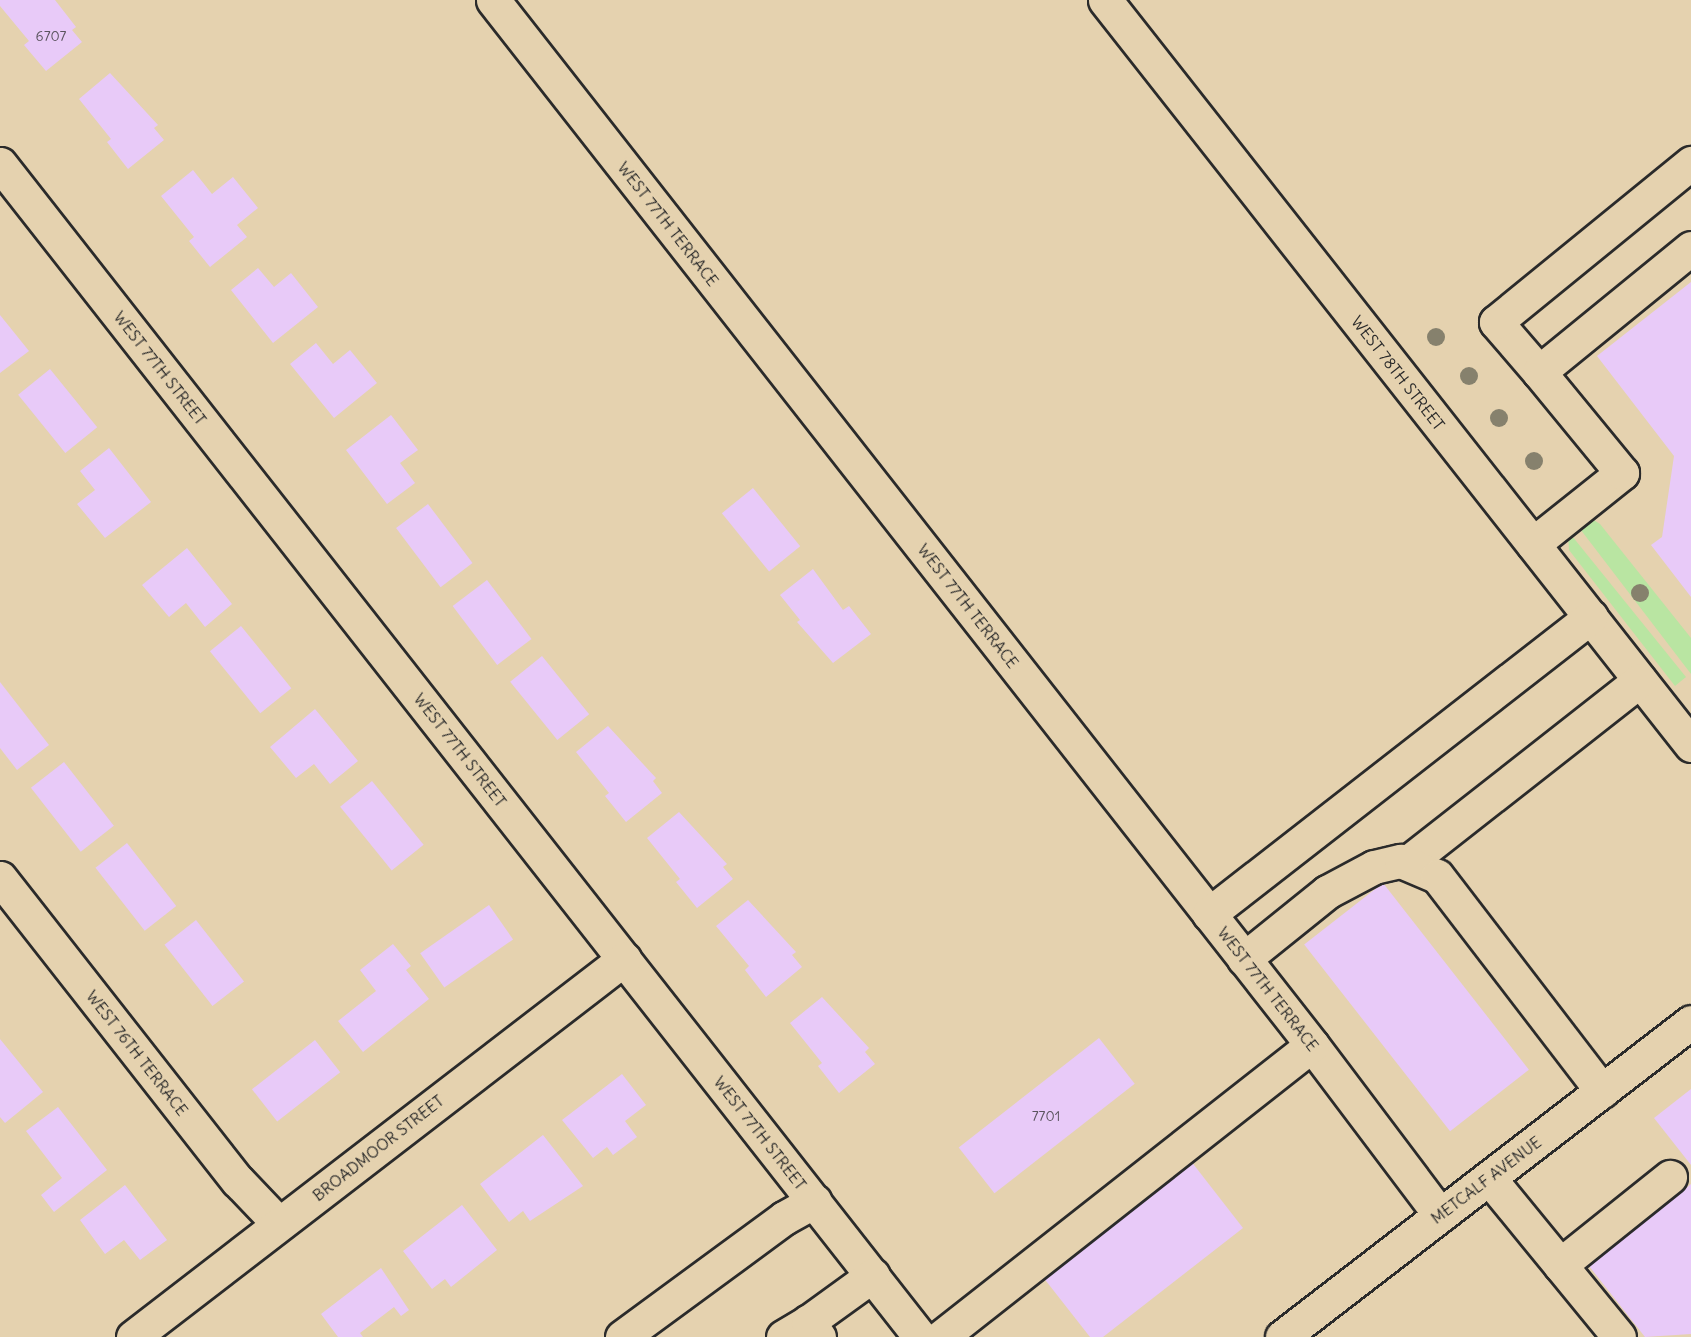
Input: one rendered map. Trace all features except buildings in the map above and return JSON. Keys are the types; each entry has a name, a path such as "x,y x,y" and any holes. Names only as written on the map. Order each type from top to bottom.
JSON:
{"street":[{"name":"WEST 77TH TERRACE","path":"493,0 1312,1045 1440,1215"},
{"name":"WEST 78TH STREET","path":"1105,0 1691,745"},
{"path":"1533,544 1622,473 1496,322 1691,163"},
{"name":"WEST 77TH STREET","path":"0,164 920,1337"},
{"path":"1539,372 1691,248"},
{"path":"1209,914 1591,617"},
{"path":"1407,864 1640,680"},
{"path":"1244,959 1327,892 1374,867 1401,861 1437,876 1602,1091"},
{"name":"WEST 76TH TERRACE","path":"0,878 238,1181 279,1224"},
{"name":"BROADMOOR STREET","path":"133,1337 624,959"},
{"name":"METCALF AVENUE","path":"1284,1336 1691,1022"},
{"path":"941,1337 1312,1045"},
{"path":"1560,1265 1670,1177"},
{"path":"1489,1178 1619,1337"},
{"path":"624,1336 783,1218 814,1202"},
{"path":"803,1332 873,1275"}],"green space":[{"path":"1589,517 1600,524 1691,638 1691,674 1574,521"},
{"path":"1568,531 1686,677 1675,686 1569,550"}]}
